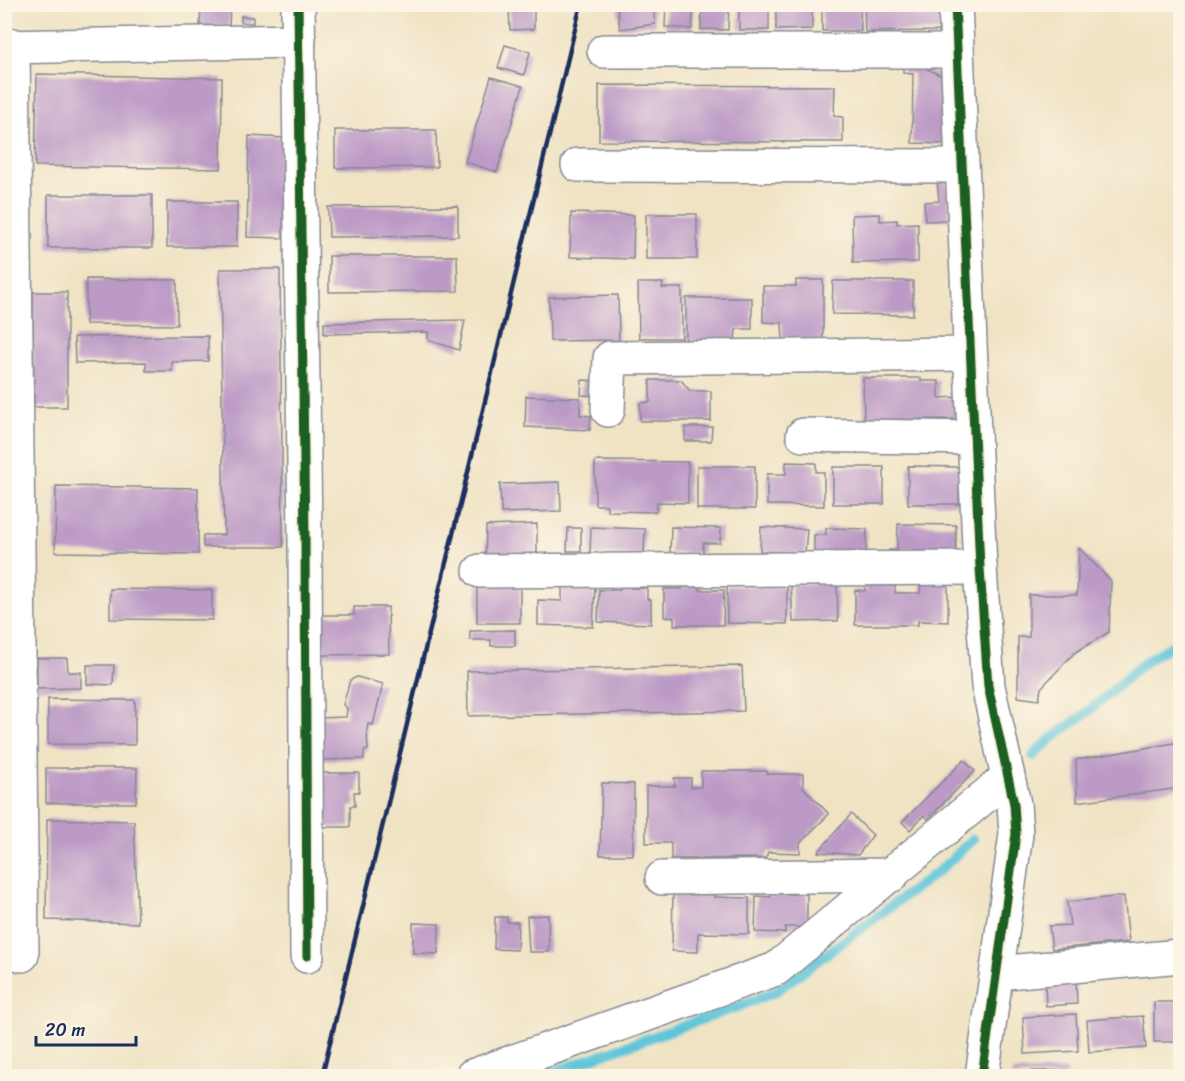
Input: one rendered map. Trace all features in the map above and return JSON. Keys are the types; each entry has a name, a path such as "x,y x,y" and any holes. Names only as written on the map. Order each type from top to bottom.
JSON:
{"street":[{"path":"298,4 305,550 307,956"},
{"path":"955,4 980,568 988,686 1014,804 1016,834 982,1077"},
{"path":"22,955 9,46 299,41"},
{"path":"604,51 957,51"},
{"path":"578,165 962,166"},
{"path":"608,410 610,358 970,354"},
{"path":"803,435 974,438"},
{"path":"480,571 980,568"},
{"path":"472,1077 776,969 1008,777"},
{"path":"662,878 892,875"},
{"path":"997,973 1180,956"}],"building":[{"path":"617,4 653,4 655,24 620,29"},
{"path":"666,4 694,4 692,29 665,27"},
{"path":"702,4 729,4 728,30 701,29"},
{"path":"739,4 769,4 769,30 739,30"},
{"path":"776,4 812,4 812,29 776,30"},
{"path":"822,4 860,4 861,31 822,31"},
{"path":"864,4 938,4 939,31 865,32"},
{"path":"493,5 534,5 534,29 510,30 509,8 493,8"},
{"path":"201,6 230,7 229,26 200,25"},
{"path":"241,16 253,17 253,23 241,22"},
{"path":"505,45 530,52 524,75 498,68"},
{"path":"903,63 917,64 942,76 945,144 912,143 913,74 903,73"},
{"path":"37,74 222,78 221,169 35,166"},
{"path":"491,77 523,86 497,172 465,162"},
{"path":"599,85 835,86 834,116 843,117 843,142 599,141"},
{"path":"335,130 436,130 437,167 335,168"},
{"path":"249,136 285,138 283,238 247,237"},
{"path":"937,179 947,179 950,220 925,221 924,202 939,201"},
{"path":"48,195 152,195 152,248 48,248"},
{"path":"167,202 237,202 237,247 167,247"},
{"path":"458,206 458,236 329,237 328,207"},
{"path":"571,213 634,215 633,259 570,257"},
{"path":"646,214 697,214 697,259 646,259"},
{"path":"880,214 880,221 897,220 897,224 918,223 918,262 853,263 852,215"},
{"path":"329,256 457,256 458,291 329,292"},
{"path":"220,269 280,269 283,547 203,547 203,535 224,535"},
{"path":"86,279 177,280 177,325 86,324"},
{"path":"796,280 823,280 823,341 783,341 782,323 763,322 763,286 796,286"},
{"path":"833,281 913,281 913,315 832,314"},
{"path":"638,283 663,283 662,288 682,288 682,338 639,338"},
{"path":"33,292 67,292 67,407 34,407"},
{"path":"618,295 619,340 550,341 549,297"},
{"path":"686,298 752,298 752,329 736,329 735,341 686,341"},
{"path":"465,320 459,350 428,340 428,332 324,334 324,323"},
{"path":"208,336 208,361 172,362 172,371 146,371 146,362 75,363 74,337"},
{"path":"863,378 921,378 921,381 939,381 939,398 957,397 957,419 864,420"},
{"path":"582,380 597,381 596,396 581,395"},
{"path":"650,380 681,380 690,391 711,391 711,421 640,421 640,403 650,402"},
{"path":"526,396 580,398 580,415 591,416 590,430 525,427"},
{"path":"685,427 712,427 711,441 685,441"},
{"path":"595,461 688,462 688,503 657,502 656,512 607,511 607,505 595,505"},
{"path":"786,462 816,463 816,472 824,472 824,506 767,505 767,474 786,474"},
{"path":"697,466 755,466 755,509 697,509"},
{"path":"908,466 960,467 959,504 908,504"},
{"path":"833,467 884,467 884,504 833,504"},
{"path":"560,482 561,511 501,513 500,484"},
{"path":"56,486 198,488 198,554 55,552"},
{"path":"537,524 537,565 485,565 486,526"},
{"path":"898,524 956,525 956,556 889,556 889,550 897,550"},
{"path":"591,527 645,529 644,556 590,554"},
{"path":"671,527 721,528 720,543 703,543 703,553 670,553"},
{"path":"761,527 807,529 805,554 760,551"},
{"path":"568,528 581,528 581,551 567,551"},
{"path":"826,528 867,529 866,559 814,557 814,535 826,535"},
{"path":"1079,548 1111,581 1109,632 1074,653 1041,688 1039,700 1018,697 1018,637 1029,637 1029,595 1077,595"},
{"path":"865,579 885,579 885,585 895,586 895,593 920,593 921,581 948,582 948,622 918,621 918,625 855,625 855,590 865,591"},
{"path":"520,583 520,623 477,623 477,584"},
{"path":"837,583 838,621 793,622 791,584"},
{"path":"620,584 631,584 631,588 647,588 647,599 651,600 651,624 598,622 599,590 620,590"},
{"path":"687,584 700,584 700,590 724,590 723,625 674,625 674,617 664,617 664,589 682,589"},
{"path":"562,586 595,587 593,627 538,625 538,600 562,601"},
{"path":"727,586 787,586 787,624 727,623"},
{"path":"110,589 212,590 212,620 110,619"},
{"path":"354,607 388,607 389,654 322,655 322,615 354,615"},
{"path":"515,630 515,646 491,646 491,640 470,640 470,631"},
{"path":"37,658 67,658 68,672 81,672 81,688 37,689"},
{"path":"87,665 114,665 113,685 87,684"},
{"path":"742,666 744,711 468,716 467,671"},
{"path":"357,677 383,684 373,725 368,724 368,750 364,751 364,759 318,760 316,718 346,717 347,708 343,705 350,680"},
{"path":"48,699 135,700 135,745 48,744"},
{"path":"1180,742 1180,788 1077,802 1076,760"},
{"path":"964,760 975,771 928,819 924,815 910,830 902,822"},
{"path":"46,768 137,768 136,803 46,803"},
{"path":"701,771 767,771 767,774 803,774 803,787 829,814 800,843 800,853 768,852 766,858 671,859 671,843 646,843 646,786 675,786 674,778 691,778 691,787 701,787"},
{"path":"323,773 359,773 359,792 354,792 355,806 350,806 350,827 323,827"},
{"path":"602,783 634,784 633,855 600,855"},
{"path":"851,814 873,835 858,855 818,852"},
{"path":"47,819 134,821 138,923 46,920"},
{"path":"771,888 789,889 789,894 807,894 807,927 785,927 785,933 755,932 756,896 771,897"},
{"path":"673,889 713,894 714,897 749,898 749,934 698,933 698,952 672,951"},
{"path":"1124,896 1129,942 1052,949 1049,926 1070,925 1067,902"},
{"path":"548,915 549,952 529,952 527,916"},
{"path":"495,917 507,917 507,922 518,922 517,950 494,949"},
{"path":"413,923 439,924 438,954 413,953"},
{"path":"1076,980 1077,1004 1046,1006 1045,982"},
{"path":"1154,1002 1180,1002 1180,1042 1154,1042"},
{"path":"1076,1014 1078,1051 1025,1054 1023,1017"},
{"path":"1143,1016 1146,1048 1089,1052 1087,1020"},
{"path":"1067,1070 1067,1076 1013,1076 1012,1072"}],"waterway":[{"path":"1033,756 1144,663 1167,648 1180,643"},
{"path":"541,1076 775,992 940,870 973,839"}],"railway":[{"path":"322,1076 581,4"}],"cycle path":[{"path":"298,4 305,538 307,956"},
{"path":"955,4 980,568 988,686 1014,804 1016,834 982,1076"}]}
